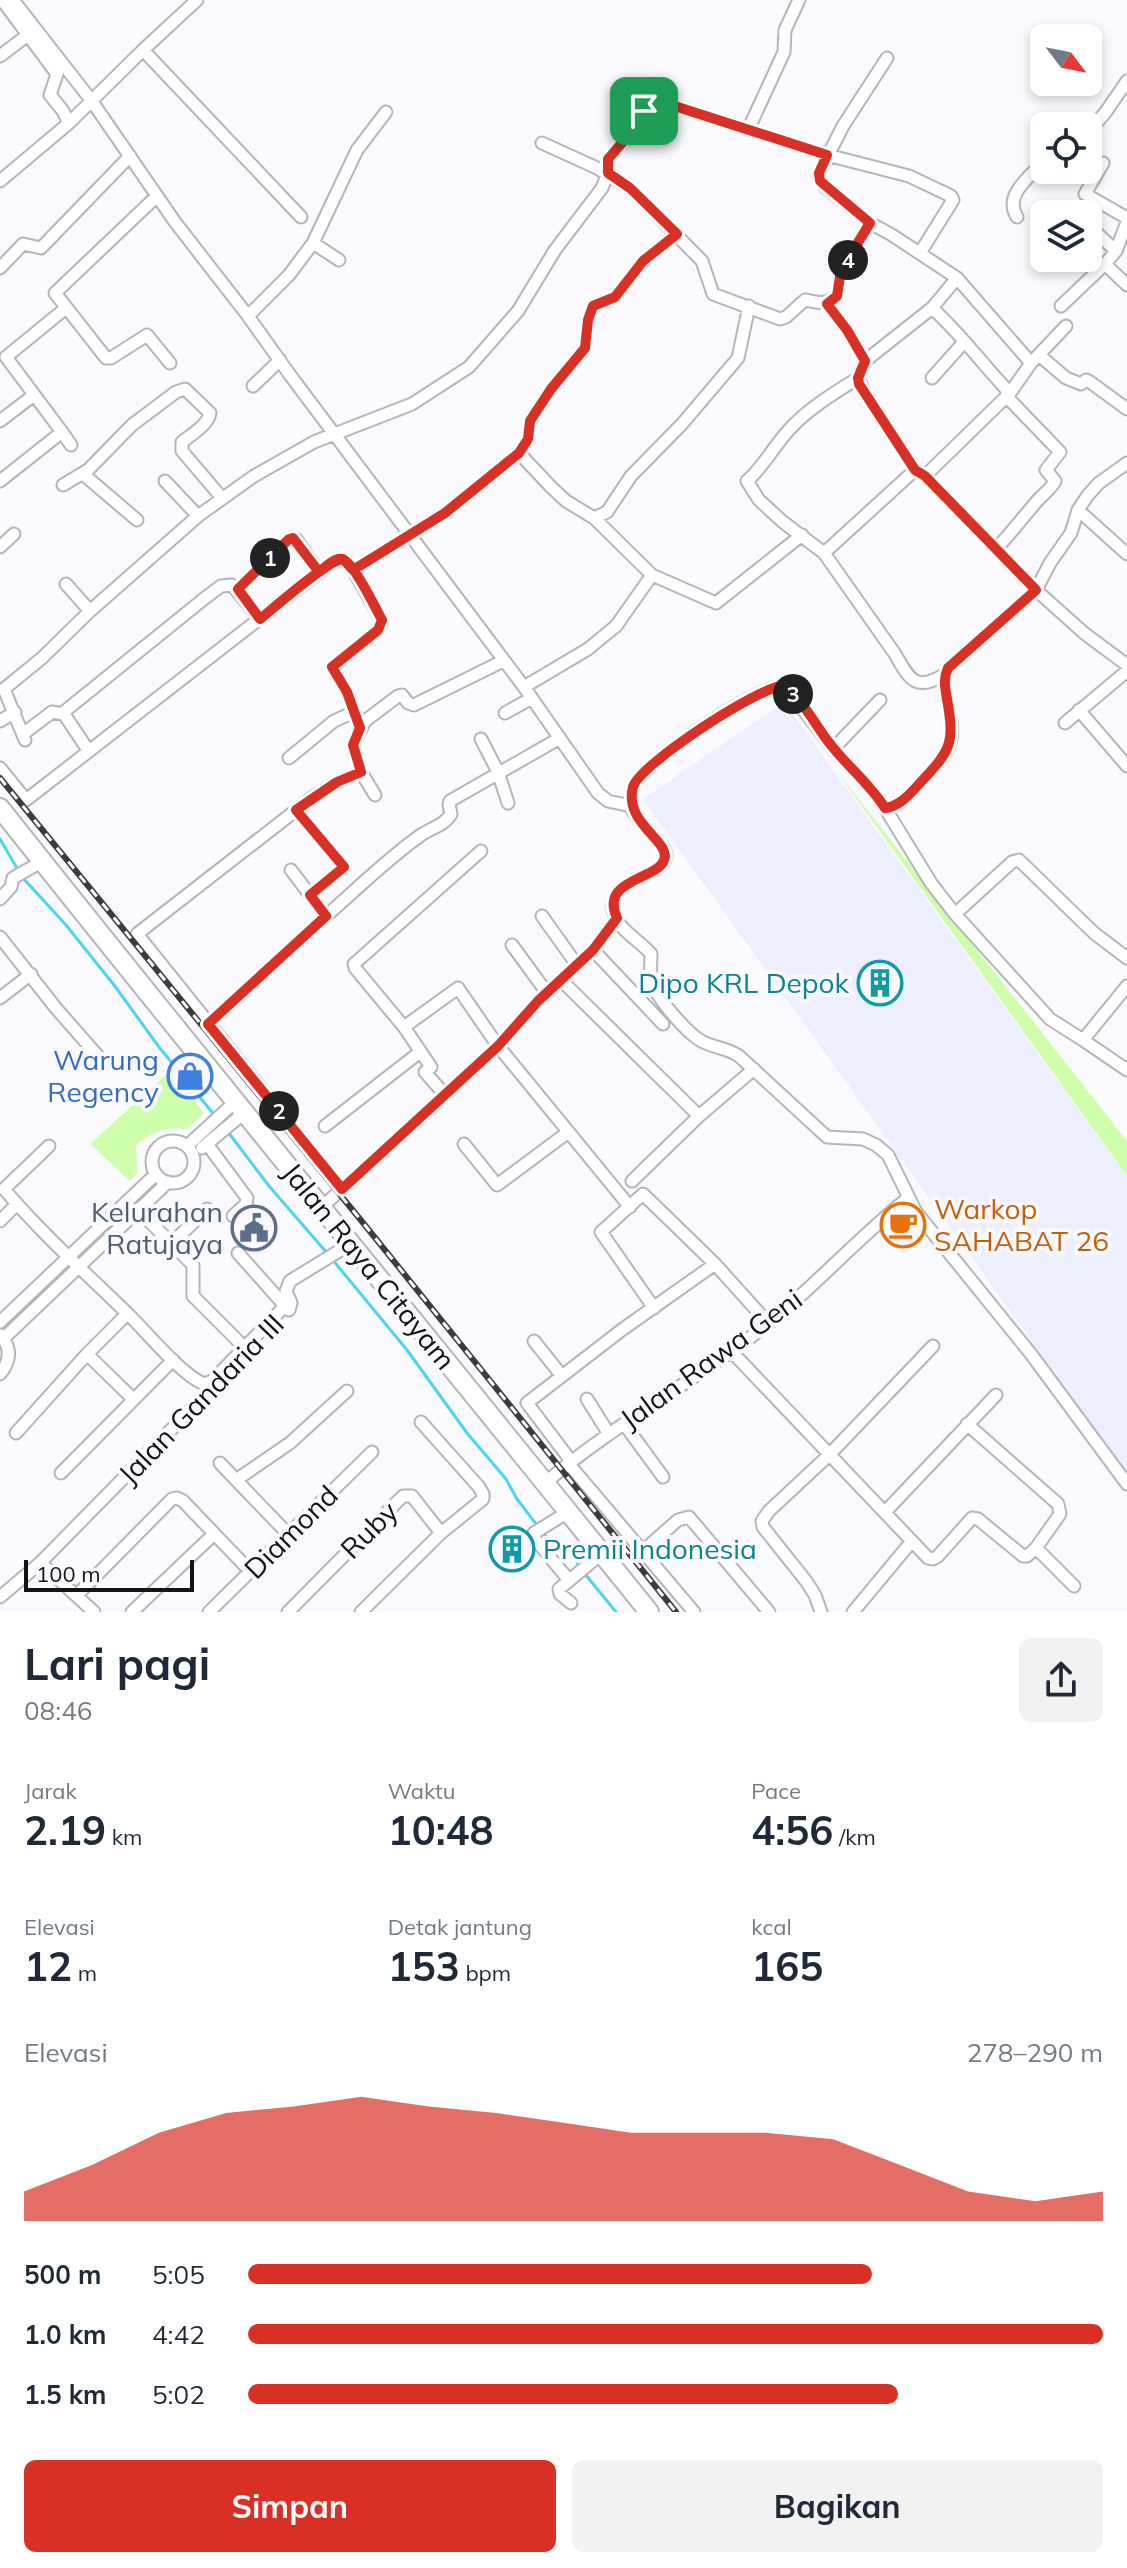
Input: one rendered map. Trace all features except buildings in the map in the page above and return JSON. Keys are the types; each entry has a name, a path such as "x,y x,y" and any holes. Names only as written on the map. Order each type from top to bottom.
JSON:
{"main road":[{"name":"Jalan Raya Citayam","path":"0,808 36,864 158,1003 235,1111 322,1207 346,1247 545,1483 561,1516 595,1558 649,1612"}],"street":[{"path":"2,0 57,74 50,95 69,123"},
{"path":"13,0 91,100 157,196 524,687 598,793 608,801 631,806"},
{"path":"0,181 69,123 197,0"},
{"path":"748,130 784,52 785,30 799,0"},
{"path":"0,56 29,34"},
{"path":"143,50 301,217"},
{"path":"887,58 827,155 819,173 820,181 870,223 957,278 1035,359 1066,378 1081,384 1086,380 1090,382 1127,409"},
{"path":"1102,116 1127,81"},
{"path":"88,750 64,714 52,712 24,737 2,686 50,651 90,611 198,516 254,476 294,452 412,404 469,367 518,311 555,250 602,188 613,153 626,140 651,103 659,101 827,155 909,176 951,196 953,200 920,253"},
{"path":"248,316 289,275 313,243 357,150 386,112"},
{"path":"542,143 608,173 630,188 702,261 713,294 780,319 805,300 827,304 837,296 841,270 870,223"},
{"path":"0,268 23,244 41,248 130,156"},
{"path":"1061,306 1116,251 1127,220 1084,193 1103,163"},
{"path":"1017,217 1012,209 1013,196 1030,177"},
{"path":"157,196 55,293 106,358 111,358 147,335 170,363"},
{"path":"353,570 454,507 519,453 528,439 530,421 551,389 585,348 593,306 615,297 643,261 677,234"},
{"path":"1102,236 1116,251"},
{"path":"313,243 339,260"},
{"path":"1105,264 1127,285"},
{"path":"957,278 932,308 865,361 858,378 825,399 788,431 747,481 759,500 824,553 904,670 920,683 929,684 945,674 955,661 1036,590 1071,533 1078,510 1099,483 1127,463"},
{"path":"827,304 865,361"},
{"path":"594,518 607,512 631,476 682,424 738,358 749,306"},
{"path":"66,308 3,360 71,445"},
{"path":"932,308 1060,452 1046,470 1055,481 1053,486 996,549"},
{"path":"824,553 1008,395 1035,359 1066,326"},
{"path":"932,378 964,342"},
{"path":"253,386 280,360"},
{"path":"858,378 920,473 1036,590 1127,668 1065,723"},
{"path":"63,485 83,474 132,425 176,392 185,389 210,416 182,442 182,451 222,498"},
{"path":"0,421 34,395"},
{"path":"0,481 62,432"},
{"path":"519,453 558,494 594,518 652,575 716,603 802,535"},
{"path":"83,474 137,520"},
{"path":"165,481 198,516"},
{"path":"1078,510 1127,554"},
{"path":"0,547 14,534"},
{"path":"238,589 291,538 296,539 319,572"},
{"path":"0,768 26,800 339,558 353,570 382,620 378,630 332,667 347,692 360,728"},
{"path":"524,687 588,649 616,626 652,575"},
{"path":"66,584 90,611"},
{"path":"64,714 98,682 221,586 229,584 238,589 260,619"},
{"path":"375,795 361,772 353,745 365,721 398,696 402,695 414,705 503,661"},
{"path":"885,808 904,800 942,759 949,745 952,725 945,674"},
{"path":"1127,1070 1050,1019 955,914 931,883 873,791 833,749 786,688 778,686 764,691 727,712 651,765 633,785 631,806 644,828 665,850 666,858 660,867 639,876 619,893 613,910 622,927 651,954 650,974 654,987 699,1040 729,1049 827,1137 853,1137 876,1145 888,1155 908,1198 936,1239 1031,1354 1127,1484"},
{"path":"505,713 532,698"},
{"path":"833,749 880,700"},
{"path":"1079,710 1127,766"},
{"path":"0,721 15,712"},
{"path":"289,758 334,721 354,712"},
{"path":"208,1024 403,849 448,819 451,814 450,801 560,738"},
{"path":"481,739 498,772 508,803"},
{"path":"342,1189 137,934 296,810 337,782 361,772"},
{"path":"296,810 344,867 310,895"},
{"path":"445,1095 425,1072 431,1067 404,1027 354,964 481,851"},
{"path":"955,914 1012,862 1019,860 1069,911 1127,958"},
{"path":"0,899 11,887 13,878 36,864"},
{"path":"291,870 326,916"},
{"path":"542,916 577,965"},
{"path":"322,1207 498,1046 547,993 593,950 617,918"},
{"path":"0,937 104,1063"},
{"path":"512,945 547,993"},
{"path":"593,950 663,1024"},
{"path":"0,998 31,974"},
{"path":"561,980 699,1116"},
{"path":"1083,1040 1127,986"},
{"path":"404,1027 458,988 498,1046 630,1207"},
{"path":"325,1126 420,1052"},
{"path":"632,1181 699,1116 754,1069"},
{"path":"0,1374 9,1355 2,1336 168,1182 186,1179 193,1168 190,1150 209,1124 235,1111"},
{"path":"190,1150 207,1144 235,1111"},
{"path":"464,1144 497,1185 567,1133"},
{"path":"168,1182 156,1174 152,1161 154,1154 162,1144 175,1141 190,1150"},
{"path":"207,1144 247,1198 246,1204 233,1216"},
{"path":"49,1146 2,1190 197,1382 204,1384 212,1381 285,1306 238,1253"},
{"path":"0,1322 156,1174"},
{"path":"654,1308 601,1232 641,1196 646,1195 768,1323"},
{"name":"Jalan Rawa Geni","path":"545,1483 609,1434 768,1323 908,1198"},
{"path":"1,1218 17,1204"},
{"path":"137,1209 193,1265 193,1296 244,1347"},
{"path":"172,1243 207,1209"},
{"name":"Jalan Gandaria III","path":"42,1564 289,1310 291,1303 286,1291 290,1281 346,1247"},
{"path":"694,1612 570,1462 527,1403 715,1264"},
{"path":"16,1433 127,1314"},
{"path":"534,1341 562,1376"},
{"path":"821,1612 815,1595 763,1527 762,1521 933,1346"},
{"path":"731,1351 928,1558 933,1559 972,1518 978,1519 1023,1556 1027,1556 1060,1514 1058,1504 967,1424"},
{"path":"87,1354 133,1399"},
{"path":"61,1473 173,1360"},
{"path":"236,1480 290,1443 347,1391"},
{"path":"886,1511 996,1395"},
{"path":"587,1399 609,1434"},
{"name":"Ruby","path":"288,1612 403,1496 412,1496 441,1533 483,1499 483,1494 421,1422"},
{"path":"625,1425 663,1477"},
{"name":"Diamond","path":"209,1612 372,1452"},
{"path":"220,1463 288,1534"},
{"path":"77,1595 172,1499 177,1498 250,1571"},
{"path":"561,1516 534,1533 535,1539 572,1576"},
{"path":"643,1551 678,1520 689,1517 769,1612"},
{"path":"361,1612 441,1533"},
{"path":"132,1612 214,1534"},
{"path":"853,1612 912,1541"},
{"path":"1036,1548 1074,1586"},
{"path":"571,1603 559,1591 595,1558"},
{"path":"0,1597 42,1564 94,1612"}],"shaded area":[{"path":"784,702 1127,1177 1127,1474 643,799"}],"green space":[{"path":"835,769 1127,1141 1127,1176"},
{"path":"171,1070 204,1113 187,1129 160,1131 136,1145 137,1173 130,1181 90,1144"}],"waterway":[{"path":"0,839 18,870"},
{"path":"22,877 66,925 216,1117"},
{"path":"228,1132 269,1186 327,1253"},
{"path":"332,1259 407,1350 467,1433 506,1479 549,1541 571,1549 580,1568"},
{"path":"585,1574 616,1612"}],"railway":[{"path":"0,778 676,1612"}],"place":[{"name":"Dipo KRL Depok","path":"880,983"},
{"name":"Warung Regency","path":"190,1076"},
{"name":"Warkop SAHABAT 26","path":"903,1225"},
{"name":"Kelurahan Ratujaya","path":"254,1228"},
{"name":"Premii Indonesia","path":"512,1549"}],"route":[{"path":"644,111 626,140 608,159 608,173 630,188 677,234 637,267 615,297 593,306 582,354 551,389 530,421 528,439 519,453 445,513 353,570 339,558 260,619 238,589 293,538 319,572 339,558 343,559 353,570 382,620 378,630 332,667 347,692 360,728 353,745 361,772 337,782 296,810 344,867 310,895 326,916 208,1024 342,1189 498,1046 538,1001 593,950 617,918 613,910 614,900 627,884 660,867 666,858 665,850 644,828 631,806 633,785 651,765 740,704 764,691 782,686 796,698 833,749 885,808 893,807 904,800 942,759 949,745 952,725 944,683 948,668 1036,590 925,476 915,470 859,384 858,378 865,361 827,304 837,296 841,270 870,223 820,181 819,173 827,155 659,101 651,103 644,111"}]}
